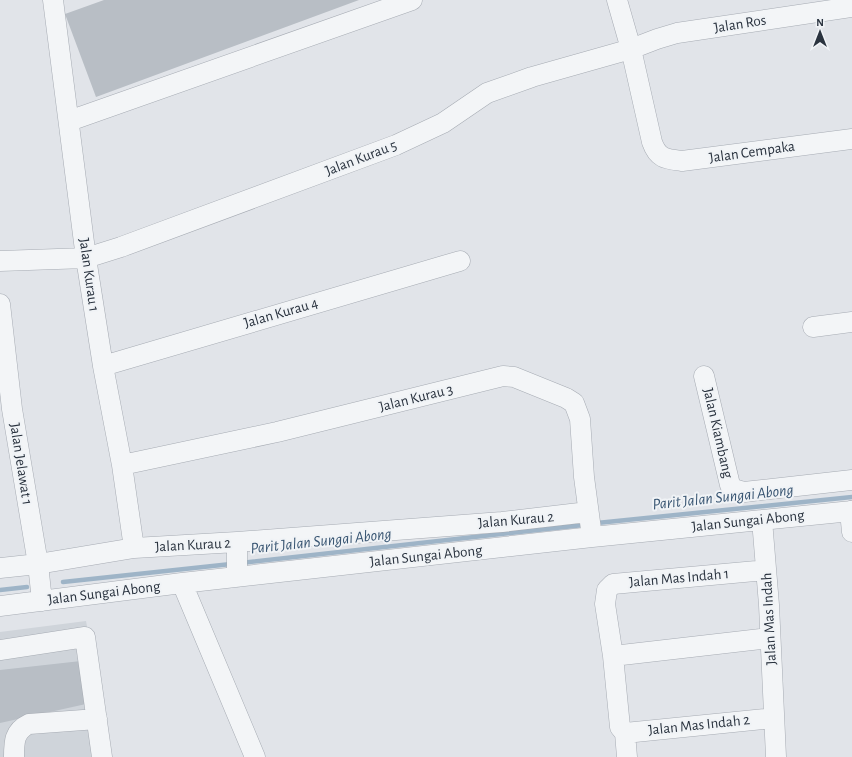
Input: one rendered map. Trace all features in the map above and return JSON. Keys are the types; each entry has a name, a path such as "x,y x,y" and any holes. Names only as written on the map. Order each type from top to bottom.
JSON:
{"street":[{"name":"Jalan Kurau 1","path":"53,0 86,258 103,366 122,465 134,548"},
{"path":"69,121 412,0"},
{"path":"616,0 631,49"},
{"name":"Jalan Ros","path":"631,49 656,39 678,33 852,7"},
{"name":"Jalan Cempaka","path":"631,49 655,151 665,159 682,161 852,139"},
{"name":"Jalan Kurau 5","path":"0,261 86,258 128,244 396,145 443,123 486,93 532,77 631,49"},
{"name":"Jalan Kurau 4","path":"103,366 460,261"},
{"name":"Jalan Jelawat 1","path":"0,304 6,411 38,564 42,601"},
{"path":"813,327 852,322"},
{"name":"Jalan Kurau 3","path":"122,465 277,432 503,376 514,377 566,398 574,403 580,419 584,477 592,536"},
{"name":"Jalan Kiambang","path":"704,376 730,485 734,489 744,492 852,480"},
{"path":"851,511 852,532"},
{"name":"Jalan Sungai Abong","path":"0,606 182,583 237,560 503,533 592,536 851,511"},
{"name":"Jalan Kurau 2","path":"0,568 38,564 134,548 237,560 503,533 588,512"},
{"name":"Jalan Mas Indah","path":"762,520 776,757"},
{"name":"Jalan Mas Indah 1","path":"613,656 605,604 607,590 613,584 766,570"},
{"path":"182,583 255,757"},
{"path":"0,650 85,637 102,757"},
{"path":"627,757 625,733 620,727 613,656 770,638"},
{"name":"Jalan Mas Indah 2","path":"625,733 774,718"},
{"path":"14,757 14,745 17,735 22,728 29,724 97,719"}],"shaded area":[{"path":"86,621 112,757 0,757 0,632"}],"building":[{"path":"104,0 359,0 96,97 65,14"},
{"path":"81,661 86,704 0,723 0,670"}],"waterway":[{"name":"Parit Jalan Sungai Abong","path":"597,523 852,497"},
{"name":"Parit Jalan Sungai Abong","path":"241,563 583,525"},
{"name":"Parit Jalan Sungai Abong","path":"63,582 231,564"},
{"name":"Parit Jalan Sungai Abong","path":"0,590 27,587"}]}
